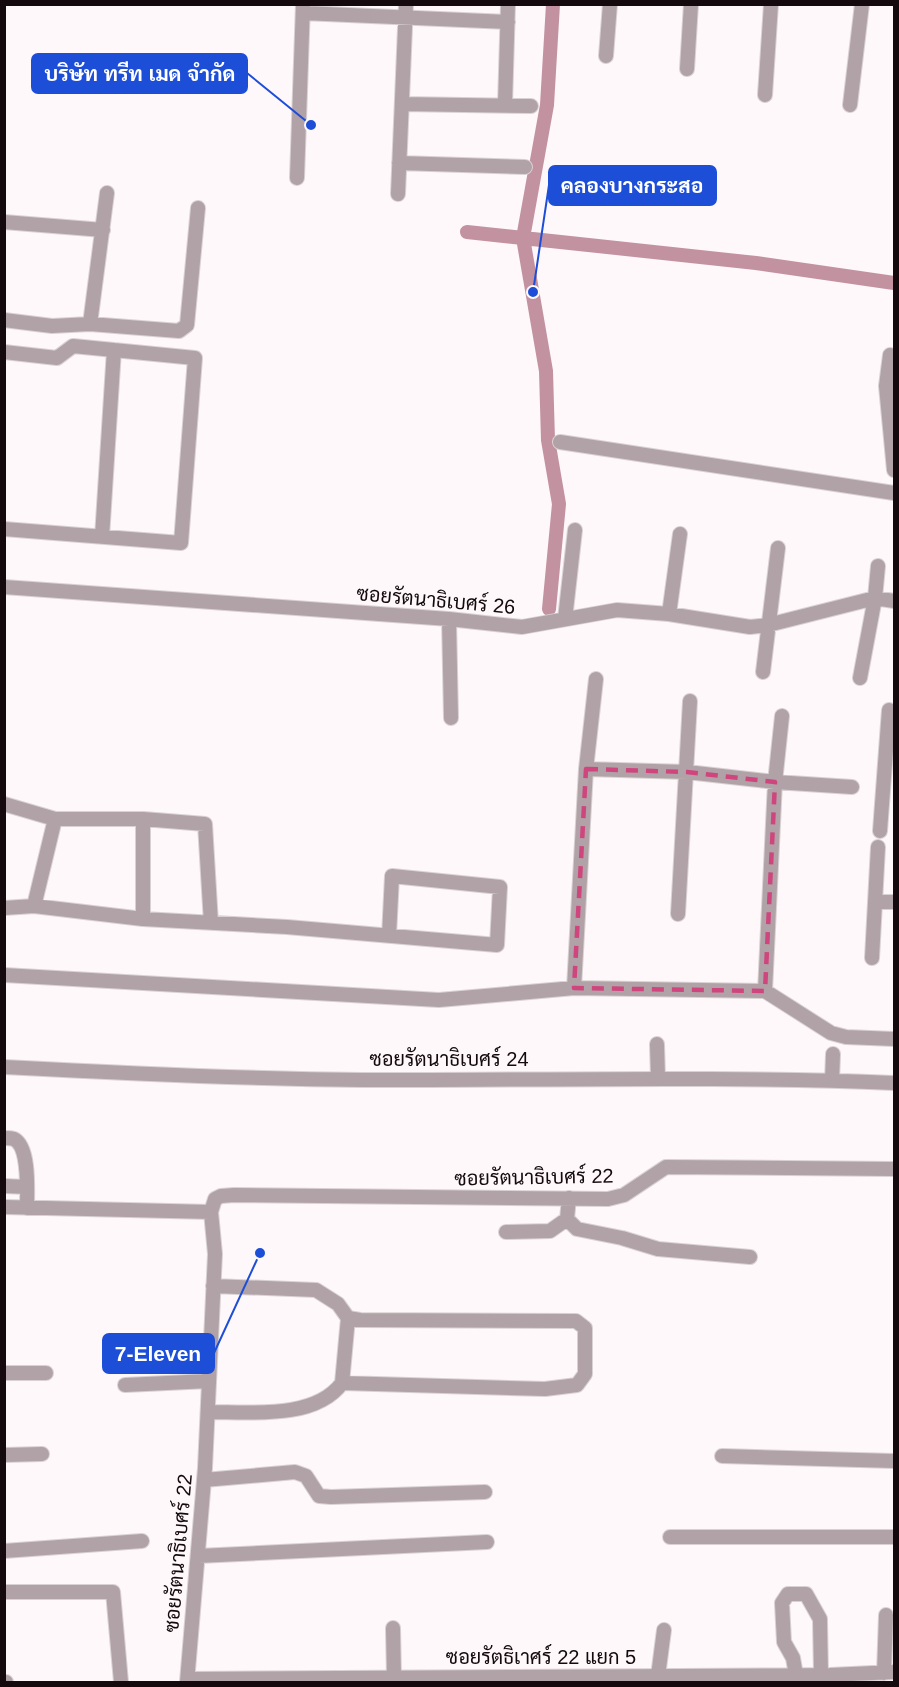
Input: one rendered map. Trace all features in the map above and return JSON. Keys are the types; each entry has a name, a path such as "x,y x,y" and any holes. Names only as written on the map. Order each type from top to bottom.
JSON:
{"street":[{"path":"506,105 508,4"},
{"path":"606,56 610,4"},
{"path":"687,69 691,4"},
{"path":"765,95 771,4"},
{"path":"850,105 862,4"},
{"path":"297,178 303,9 406,11 508,22"},
{"path":"398,194 406,11"},
{"path":"402,104 531,106"},
{"path":"399,163 525,168"},
{"path":"90,324 107,193"},
{"path":"4,320 52,326 90,324 179,331 184,329 187,325 198,208"},
{"path":"4,222 103,230"},
{"path":"4,352 57,358 73,346 195,358 181,543 4,530"},
{"path":"102,537 114,350"},
{"path":"890,355 886,386 894,470"},
{"path":"560,442 894,493"},
{"path":"565,619 575,530"},
{"path":"669,614 680,534"},
{"path":"763,672 778,548"},
{"path":"860,678 875,598 878,566"},
{"name":"ซอยรัตนาธิเบศร์ 26","path":"4,587 449,619 522,627 617,610 669,614 750,627 768,625 875,598 894,602"},
{"path":"449,619 451,718"},
{"path":"574,988 586,769 596,679"},
{"path":"678,914 690,702"},
{"path":"880,831 889,788 889,710"},
{"path":"765,991 775,782 782,716"},
{"path":"586,769 687,772 852,788"},
{"path":"4,804 55,819 142,819 205,824 211,923"},
{"path":"34,906 55,819"},
{"path":"142,819 143,919"},
{"path":"872,958 878,847"},
{"path":"4,908 34,906 143,919 496,945 500,887 392,876 389,936"},
{"path":"875,902 894,902"},
{"path":"4,975 439,1000 574,988 765,991 831,1033 846,1037 894,1039"},
{"path":"657,1044 658,1078"},
{"path":"832,1082 833,1054"},
{"name":"ซอยรัตนาธิเบศร์ 24","path":"4,1067 168,1075 381,1080 658,1078 894,1083"},
{"path":"4,1138 14,1139 25,1156 27,1208"},
{"name":"ซอยรัตนาธิเบศร์ 22","path":"188,1681 208,1412 215,1254 211,1212 215,1199 234,1195 617,1198 666,1167 894,1169"},
{"path":"4,1186 27,1187"},
{"path":"506,1232 550,1231 567,1219 569,1198"},
{"path":"4,1207 211,1212"},
{"path":"567,1219 577,1229 622,1238 658,1250 750,1257"},
{"path":"208,1412 282,1412 311,1405 334,1393 342,1383 348,1318 338,1304 316,1290 213,1286"},
{"path":"342,1383 545,1389 577,1385 585,1374 585,1328 576,1321 360,1320 348,1318"},
{"path":"4,1373 46,1373"},
{"path":"125,1384 209,1381"},
{"path":"4,1455 42,1454"},
{"path":"722,1456 894,1461"},
{"path":"204,1479 296,1472 306,1476 319,1496 331,1497 486,1492"},
{"path":"670,1537 894,1537"},
{"path":"4,1551 142,1540"},
{"path":"198,1556 487,1542"},
{"path":"4,1592 112,1592 121,1683"},
{"path":"796,1676 792,1658 784,1642 782,1603 788,1594 806,1594 820,1619 821,1675"},
{"path":"886,1615 889,1672"},
{"path":"393,1629 394,1678"},
{"path":"658,1676 664,1630"},
{"name":"ซอยรัตธิเาศร์ 22 แยก 5","path":"188,1681 796,1676 889,1672"}],"highlighted area":[{"path":"586,769 687,772 775,782 765,991 574,988"}],"waterway":[{"path":"549,609 559,504 548,440 546,371 523,238 547,105 553,4"},
{"path":"467,232 756,263 894,283"}],"place":[{"name":"บริษัท ทรีท เมด จำกัด","path":"311,125"},
{"name":"คลองบางกระสอ","path":"533,292"},
{"name":"7-Eleven","path":"260,1253"}]}
